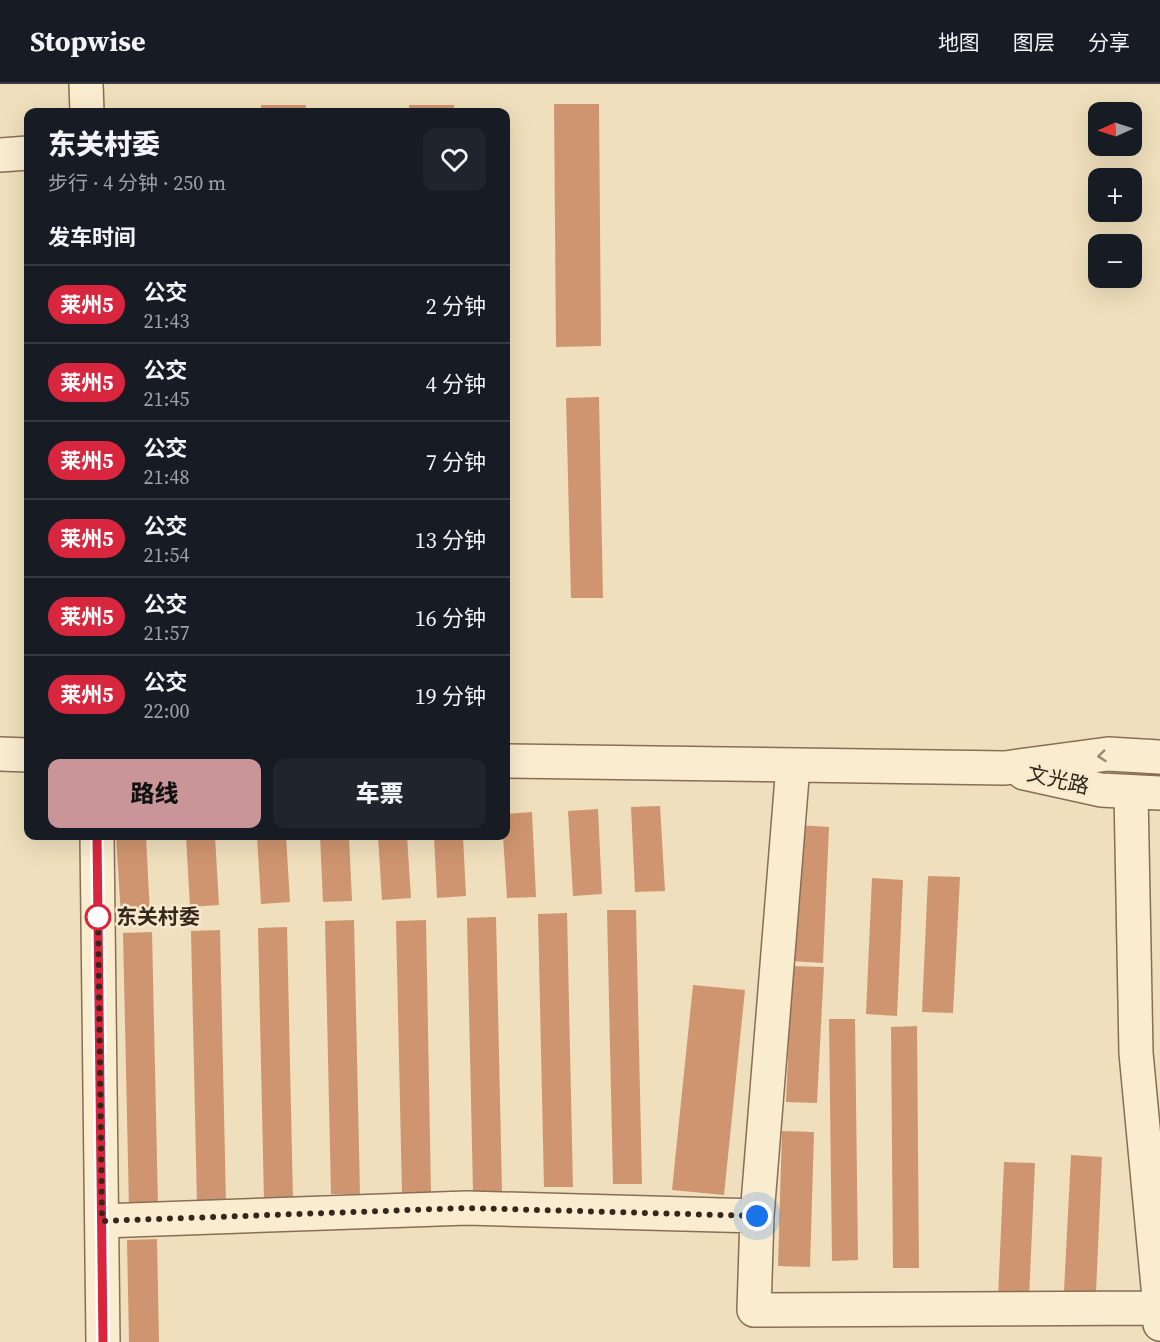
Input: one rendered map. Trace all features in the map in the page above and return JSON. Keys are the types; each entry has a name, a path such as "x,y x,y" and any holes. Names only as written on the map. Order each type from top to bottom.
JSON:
{"street":[{"path":"86,84 87,108"},
{"path":"0,155 24,153"},
{"path":"0,754 24,755"},
{"name":"文光路","path":"1005,768 1108,754 1160,757"},
{"path":"510,761 1005,768"},
{"path":"793,765 757,1216 754,1310 1160,1308"},
{"name":"文光路","path":"1005,768 1101,790 1145,792"},
{"path":"1145,792 1136,1053 1160,1324"},
{"path":"97,840 103,1342"},
{"path":"102,1221 467,1208 757,1216"}],"building":[{"path":"554,104 599,104 601,346 556,347"},
{"path":"261,105 306,105 306,108 261,108"},
{"path":"409,105 454,105 454,108 409,108"},
{"path":"599,397 603,598 571,598 566,398"},
{"path":"660,806 665,891 635,892 631,807"},
{"path":"598,809 602,894 573,896 568,811"},
{"path":"532,812 536,897 507,898 503,840 510,840 510,814"},
{"path":"798,825 829,827 823,963 791,961"},
{"path":"116,840 146,840 150,915 121,916"},
{"path":"186,840 215,840 219,905 190,907"},
{"path":"257,840 286,840 290,902 261,904"},
{"path":"320,840 349,840 352,901 323,902"},
{"path":"378,840 407,840 411,898 382,900"},
{"path":"434,840 463,840 466,896 437,898"},
{"path":"928,876 960,877 953,1013 922,1012"},
{"path":"872,878 903,880 897,1016 866,1014"},
{"path":"607,910 636,910 642,1184 613,1184"},
{"path":"567,913 573,1187 544,1187 538,914"},
{"path":"496,917 502,1191 473,1191 467,918"},
{"path":"354,920 360,1194 331,1194 325,921"},
{"path":"426,920 431,1194 402,1194 396,921"},
{"path":"287,927 293,1201 264,1201 258,928"},
{"path":"220,930 226,1204 197,1205 191,931"},
{"path":"152,932 158,1206 129,1207 123,933"},
{"path":"792,966 824,967 817,1103 786,1102"},
{"path":"693,985 745,990 724,1195 672,1190"},
{"path":"829,1019 855,1019 858,1260 832,1261"},
{"path":"917,1026 919,1268 893,1268 891,1027"},
{"path":"782,1131 814,1132 810,1267 778,1266"},
{"path":"1071,1155 1102,1157 1096,1293 1064,1291"},
{"path":"1004,1162 1035,1163 1029,1299 998,1298"},
{"path":"157,1239 159,1342 129,1342 127,1240"}],"bus line":[{"name":"莱州5","path":"97,840 103,1342"}],"place":[{"name":"东关村委","path":"98,917"}],"route":[{"path":"98,917 98,914 102,1221 467,1208 757,1216"}]}
